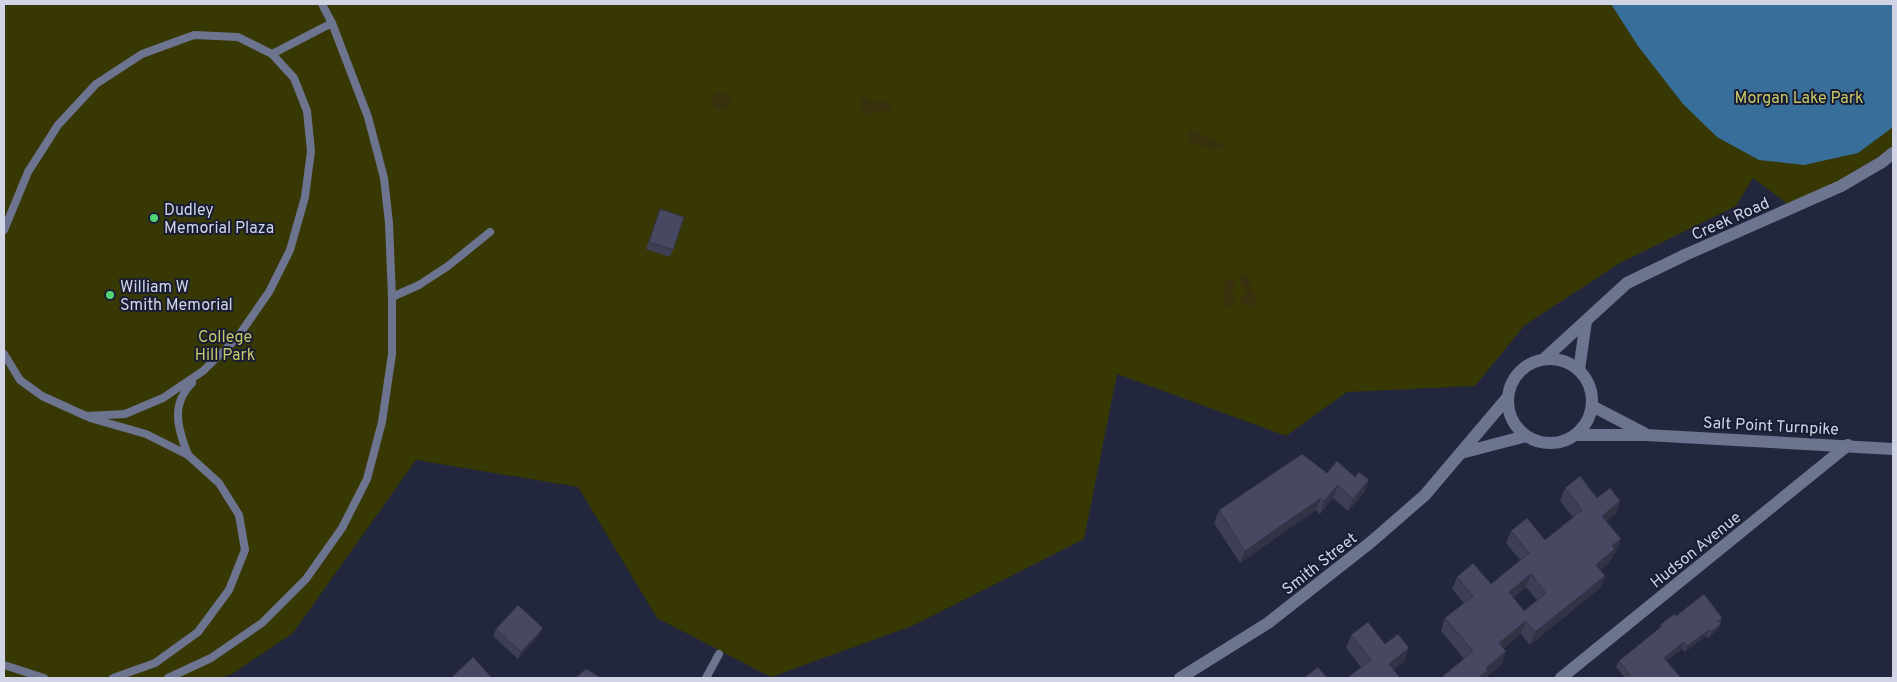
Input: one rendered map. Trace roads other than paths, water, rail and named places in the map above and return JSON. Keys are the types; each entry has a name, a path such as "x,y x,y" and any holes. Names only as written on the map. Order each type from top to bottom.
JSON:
{"street":[{"name":"Creek Road","path":"1544,359 1627,284 1685,255 1841,186 1882,162 1893,153"},
{"path":"1579,370 1586,321"},
{"path":"1544,359 1563,360 1579,370 1588,380 1592,393 1590,417 1584,427 1576,435 1564,441 1538,442 1526,436 1512,419 1508,408 1508,397 1514,379 1519,372 1527,365 1544,359"},
{"name":"Smith Street","path":"1180,678 1268,623 1371,542 1425,495 1508,397"},
{"name":"Salt Point Turnpike","path":"1592,406 1646,435"},
{"name":"Salt Point Turnpike","path":"1576,435 1646,435 1893,449"},
{"path":"1461,453 1526,436"},
{"name":"Hudson Avenue","path":"1561,678 1848,445"}],"lane":[{"path":"168,678 212,658 262,623 306,579 342,528 367,479 382,422 392,354 389,223 384,178 368,116 332,23 322,4"},
{"path":"272,54 332,23"},
{"path":"4,230 28,172 58,125 96,84 142,54 194,36 238,37 272,54 294,78 307,111 311,151 305,197 290,250 269,292 236,338 187,388 178,405 179,431 188,455"},
{"path":"392,297 419,285 448,266 490,232"},
{"path":"4,354 20,380 42,396 86,416 146,434 188,455 219,483 239,515 245,550 229,590 198,632 155,663 113,678"},
{"path":"86,416 125,414 162,398 203,371"},
{"path":"706,678 718,654"},
{"path":"4,665 44,678"}],"water":[{"name":"Morgan Lake Park","path":"1611,4 1893,4 1893,127 1858,153 1804,165 1759,160 1717,137 1683,104 1638,46"}],"place":[{"name":"Dudley Memorial Plaza","path":"154,218"},
{"name":"William W Smith Memorial","path":"110,295"}],"park label":[{"name":"College Hill Park","path":"225,345"}]}
